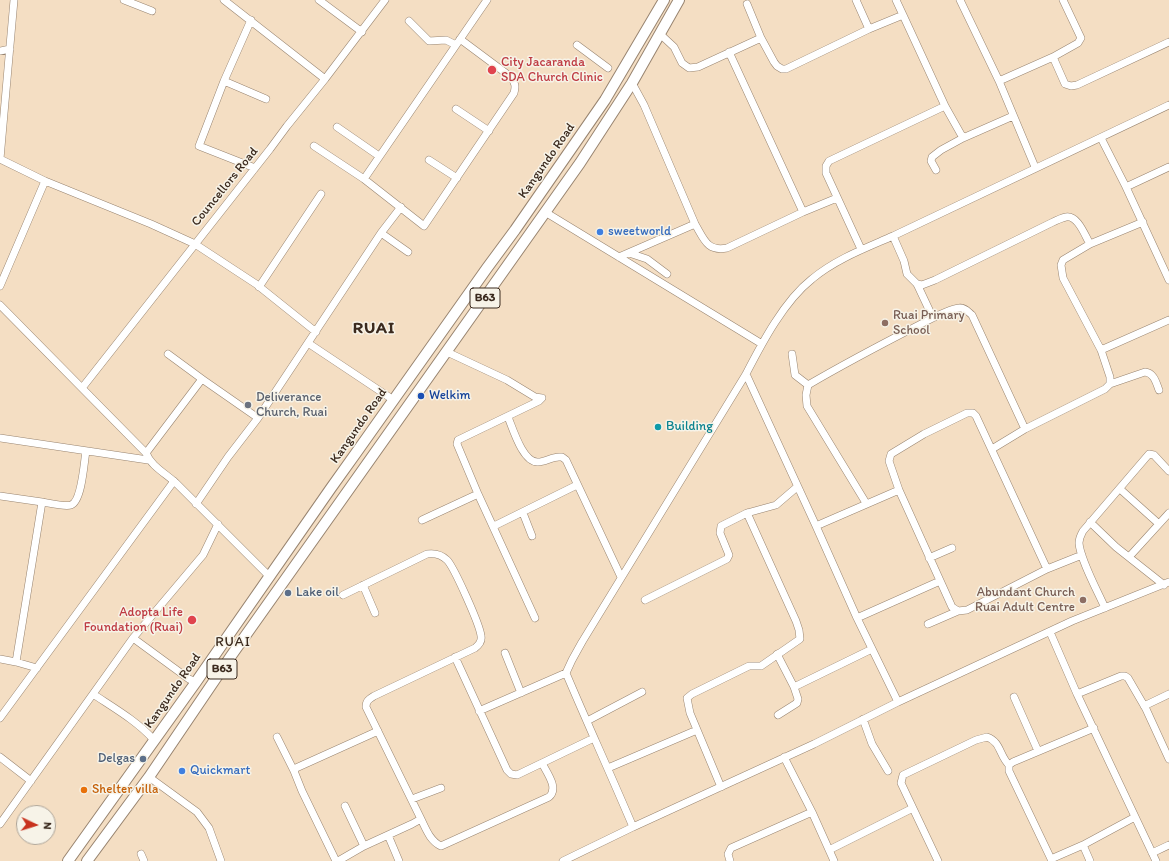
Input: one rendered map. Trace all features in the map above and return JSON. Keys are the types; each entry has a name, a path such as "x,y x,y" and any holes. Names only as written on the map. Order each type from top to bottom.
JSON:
{"highway":[{"name":"Kangundo Road","path":"68,861 515,230 600,107 664,0"},
{"name":"Kangundo Road","path":"87,861 148,778 231,656 580,163 632,83 679,0"},
{"path":"153,741 165,753"}],"street":[{"path":"14,0 0,159 45,181 151,224 195,244 256,284 316,332"},
{"path":"124,0 152,11"},
{"path":"224,0 325,79"},
{"path":"319,0 362,32"},
{"name":"Councellors Road","path":"82,388 362,32 385,0"},
{"path":"364,179 487,0"},
{"path":"856,0 869,28"},
{"path":"896,0 945,106 964,138"},
{"path":"960,0 999,81 1035,167"},
{"path":"999,81 1053,57 1078,43 1081,38 1063,0"},
{"path":"747,4 761,38 777,66 782,69 786,69 869,28 903,15"},
{"path":"251,20 224,81 199,146 255,168"},
{"path":"314,146 364,179 424,226 514,93 516,86 511,77 458,42 444,40 429,41 409,21"},
{"path":"660,34 674,47 682,63 689,68 698,67 761,38"},
{"path":"1053,57 1065,84 1071,86 1077,85 1169,42"},
{"path":"577,46 608,68"},
{"path":"0,51 10,49"},
{"path":"729,52 803,212"},
{"path":"224,81 266,99"},
{"path":"632,83 644,105 695,224 710,247 716,250 727,248 803,212 837,198"},
{"path":"479,711 566,673 572,660 621,577 746,374 762,344 788,305 812,278 861,250 1169,105"},
{"path":"861,250 826,173 826,166 829,161 945,106"},
{"path":"456,109 489,131"},
{"path":"936,170 931,161 932,157 941,150 1013,116"},
{"path":"338,127 379,156"},
{"path":"1101,138 1143,222 1169,280"},
{"path":"429,160 457,178"},
{"path":"1126,187 1169,167"},
{"path":"0,286 45,181"},
{"path":"259,287 321,194"},
{"path":"196,504 228,457 258,418 381,233 401,207"},
{"path":"545,212 762,344"},
{"path":"917,284 922,285 935,280 1065,217 1070,217 1078,223 1090,244"},
{"path":"1110,384 1110,377 1101,350 1063,278 1061,265 1063,260 1090,244 1143,222"},
{"path":"619,257 695,224"},
{"path":"381,233 408,252"},
{"path":"893,236 904,261 907,274 917,284 933,318"},
{"path":"630,253 647,259 667,274"},
{"path":"0,305 146,453 148,460"},
{"path":"866,503 807,406 806,395 808,385 880,345 933,318 958,308 967,310 972,315 1025,429"},
{"path":"1101,350 1169,320"},
{"path":"308,343 389,397"},
{"path":"447,352 507,380 535,397 542,398 508,417 458,440 457,442 478,494 535,618"},
{"path":"168,354 258,418"},
{"path":"792,354 796,375 808,385"},
{"path":"992,449 1025,429 1105,389 1110,384 1145,372 1151,374 1159,390"},
{"path":"746,374 857,618 898,702"},
{"path":"146,453 202,379"},
{"path":"958,612 952,607 940,582 899,490 889,462 891,454 924,434 966,413 973,413 976,416 1047,569"},
{"path":"508,417 516,438 529,458 534,462 556,457 562,457 566,460 621,577"},
{"path":"0,438 148,460 174,481 270,577"},
{"path":"0,496 68,505 72,504 77,500 81,485 86,451"},
{"path":"1105,608 1082,555 1079,543 1080,537 1090,522 1149,454 1154,455 1169,471"},
{"path":"0,718 174,481"},
{"path":"494,526 577,485"},
{"path":"644,600 727,559 729,555 720,533 721,526 747,513 776,505 798,487"},
{"path":"1120,489 1159,524"},
{"path":"816,526 866,503 899,490"},
{"path":"422,520 478,494"},
{"path":"16,662 42,502"},
{"path":"523,513 532,536"},
{"path":"721,787 690,713 687,698 692,694 749,666 761,666 800,639 799,630 747,513"},
{"path":"1129,557 1169,513"},
{"path":"1090,522 1129,557 1166,584"},
{"path":"0,824 133,638 203,555 218,524"},
{"path":"930,558 952,548"},
{"path":"344,595 427,554 435,553 447,560 479,627 481,642 478,646 374,696 368,701 366,707 431,839 435,844 440,846 549,798 553,794 554,789 542,763"},
{"path":"928,624 967,610 1047,569 1082,555"},
{"path":"857,618 940,582"},
{"path":"563,861 1072,621 1166,584"},
{"path":"363,585 375,614"},
{"path":"1050,632 1077,694 1156,861"},
{"path":"133,638 189,679 196,682"},
{"path":"794,687 872,648"},
{"path":"505,654 521,693"},
{"path":"777,654 794,687 798,699 797,703 778,715"},
{"path":"455,657 509,773 517,775 594,738"},
{"path":"0,659 36,668"},
{"path":"566,673 633,827"},
{"path":"1077,694 1121,676 1128,678 1144,706 1169,759"},
{"path":"587,721 642,692"},
{"path":"93,694 134,722 153,741"},
{"path":"1144,706 1169,694"},
{"path":"1014,697 1038,751"},
{"path":"863,720 872,744 888,771"},
{"path":"1008,765 1094,728"},
{"path":"608,768 697,730"},
{"path":"294,771 296,768 378,731"},
{"path":"277,737 337,861 364,846 421,819"},
{"path":"938,861 901,783 903,775 976,740 987,737 996,742 1008,765 1051,860 1083,845 1135,817"},
{"path":"0,757 31,781"},
{"path":"784,757 812,812 834,861"},
{"path":"148,778 191,806 197,812 209,828 221,861"},
{"path":"412,799 441,788"},
{"path":"345,806 364,846"},
{"path":"829,850 913,808"},
{"path":"730,861 728,854 731,848 812,812"},
{"path":"388,835 399,861"},
{"path":"1083,845 1090,861"},
{"path":"1152,853 1169,845"}],"place":[{"name":"City Jacaranda SDA Church Clinic","path":"492,70"},
{"name":"sweetworld","path":"600,232"},
{"name":"Ruai Primary School","path":"885,323"},
{"name":"Welkim","path":"421,396"},
{"name":"Deliverance Church, Ruai","path":"248,405"},
{"name":"Building","path":"658,427"},
{"name":"Lake oil","path":"288,593"},
{"name":"Abundant Church Ruai Adult Centre","path":"1083,600"},
{"name":"Adopta Life Foundation (Ruai)","path":"192,620"},
{"name":"Delgas","path":"143,759"},
{"name":"Quickmart","path":"182,771"},
{"name":"Shelter villa","path":"84,790"}],"district":[{"name":"RUAI","path":"374,329"},
{"name":"RUAI","path":"233,642"}]}
